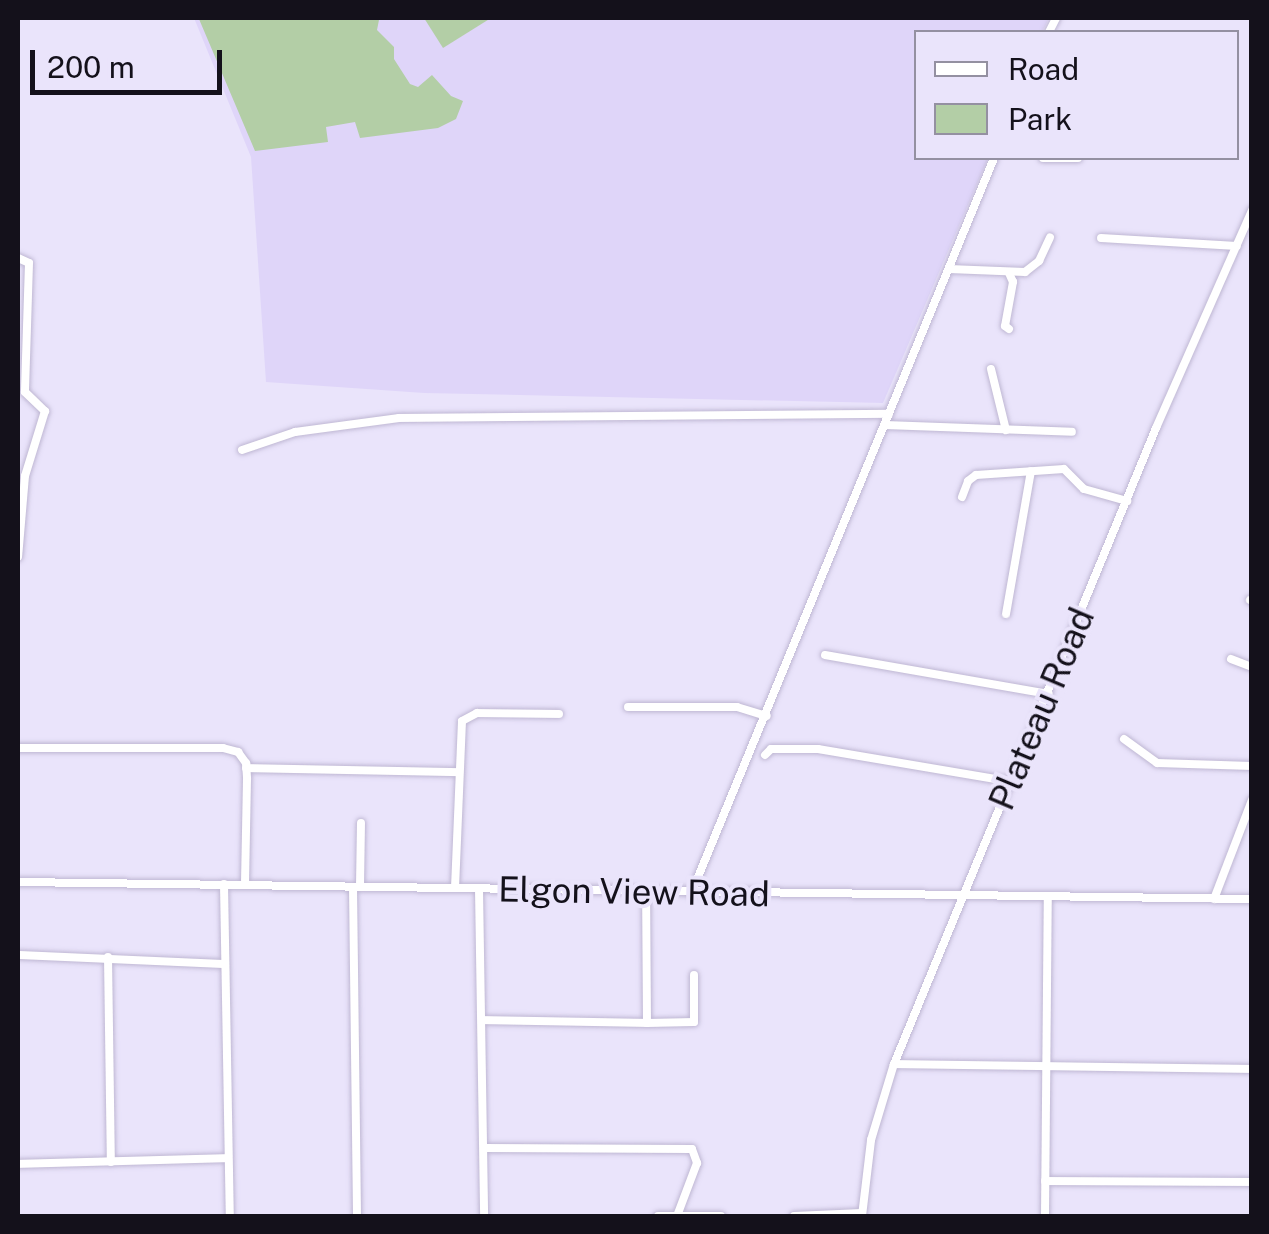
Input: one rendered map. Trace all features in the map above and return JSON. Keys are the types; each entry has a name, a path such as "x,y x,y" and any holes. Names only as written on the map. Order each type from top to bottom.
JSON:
{"street":[{"path":"691,894 768,716 993,160"},
{"name":"Plateau Road","path":"862,1215 872,1140 894,1064 1252,210"},
{"path":"949,269 1010,273 1033,269 1050,238"},
{"path":"1101,238 1237,246"},
{"path":"18,258 29,263 26,392 45,408 30,451 21,495 18,557"},
{"path":"1009,329 1005,326 1013,282 1010,273"},
{"path":"991,369 1006,430"},
{"path":"242,450 295,432 399,418 888,414"},
{"path":"885,425 1072,432"},
{"path":"962,497 968,481 976,476 1068,470 1078,486 1127,502"},
{"path":"1006,614 1031,471"},
{"path":"826,655 1049,694"},
{"path":"1231,658 1252,667"},
{"path":"628,707 737,707 768,716"},
{"path":"455,888 459,730 470,714 559,714"},
{"path":"1124,739 1158,763 1252,766"},
{"path":"18,748 222,748 244,757 245,885"},
{"path":"765,755 771,748 818,749 1013,782"},
{"path":"246,768 459,772"},
{"path":"1214,899 1252,800"},
{"path":"358,1216 356,886 361,823"},
{"name":"Elgon View Road","path":"18,882 1252,899"},
{"path":"224,884 230,1216"},
{"path":"480,889 484,1216"},
{"path":"646,891 647,1022"},
{"path":"1045,1216 1048,897"},
{"path":"18,955 225,964"},
{"path":"108,958 112,1162"},
{"path":"482,1020 692,1024 694,975"},
{"path":"894,1064 1252,1068"},
{"path":"484,1148 692,1150 697,1163 677,1216"},
{"path":"18,1164 228,1158"},
{"path":"1045,1181 1252,1182"},
{"path":"794,1216 862,1215"},
{"path":"658,1216 721,1216"}],"shaded area":[{"path":"194,18 1049,18 1043,30 914,30 914,160 987,160 883,403 424,393 266,382 251,157"}],"green space":[{"path":"424,18 491,18 443,48"},
{"path":"199,19 379,20 377,30 394,47 394,59 410,84 418,87 432,75 451,96 463,101 456,119 438,128 360,138 355,122 326,127 328,142 255,151"}]}
